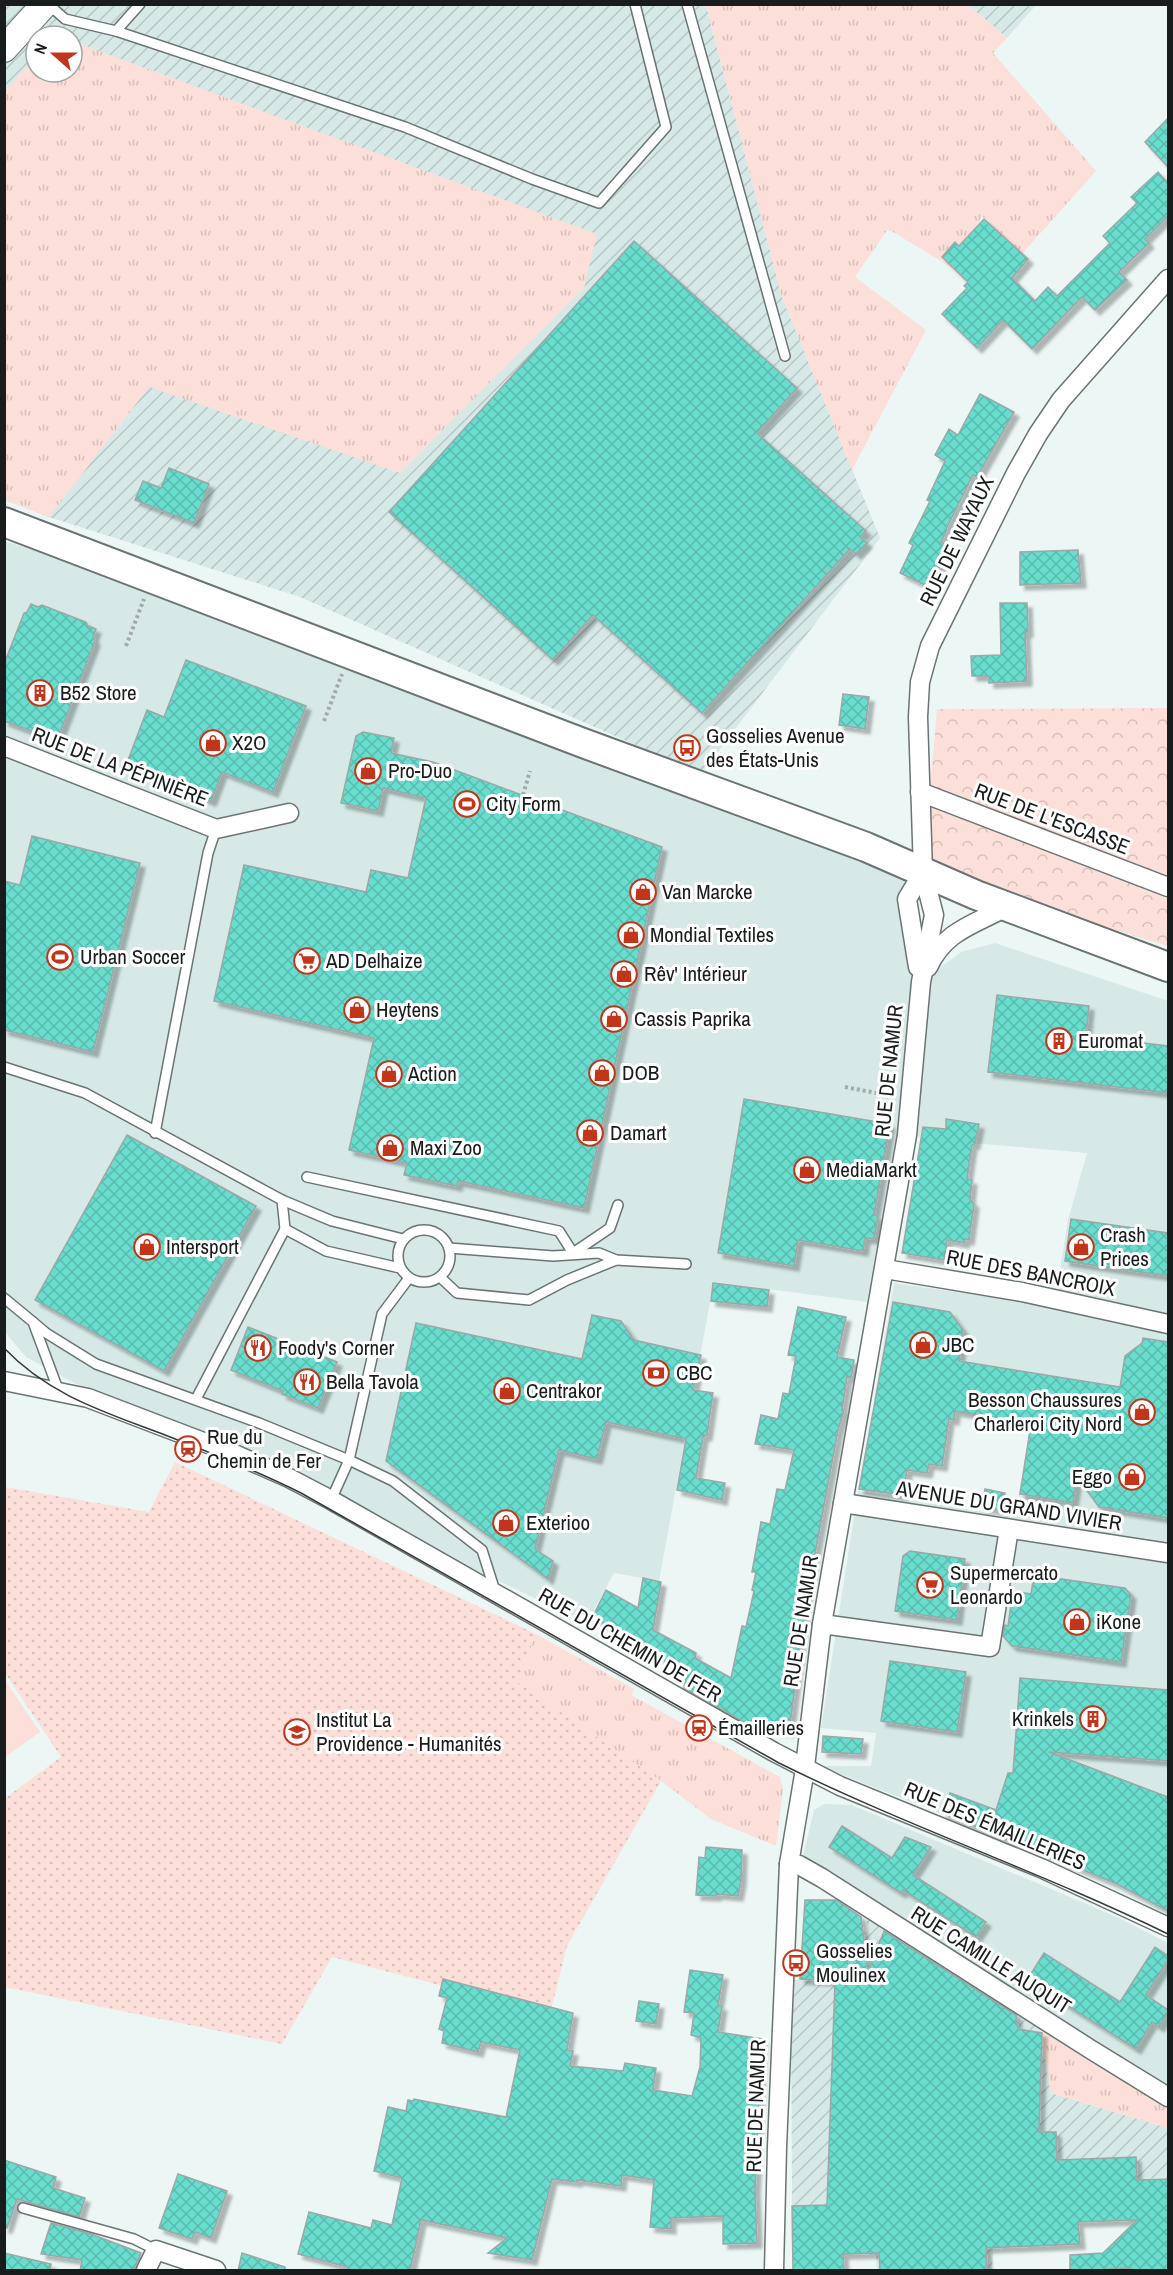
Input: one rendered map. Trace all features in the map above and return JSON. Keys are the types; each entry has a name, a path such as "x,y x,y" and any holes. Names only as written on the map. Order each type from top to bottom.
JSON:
{"main road":[{"path":"4,522 866,847 1008,906 1168,967"}],"street":[{"path":"4,49 47,4"},
{"name":"RUE DE WAYAUX","path":"923,872 918,717 920,682 930,646 1016,473 1038,434 1061,400 1168,279"},
{"name":"RUE DE LA PÉPINIÈRE","path":"4,747 216,829 289,813"},
{"name":"RUE DE L'ESCASSE","path":"920,792 1168,887"},
{"path":"921,982 907,899 923,872"},
{"name":"RUE DE NAMUR","path":"774,2271 789,1864 822,1624 885,1269 911,1100 921,982 930,961 944,941 1008,906"},
{"name":"RUE DES BANCROIX","path":"885,1269 1022,1292 1168,1324"},
{"name":"RUE DU CHEMIN DE FER","path":"4,1381 88,1398 232,1453 289,1478 804,1768"},
{"name":"AVENUE DU GRAND VIVIER","path":"843,1503 1168,1553"},
{"path":"822,1624 990,1647 1009,1529"},
{"name":"RUE DES ÉMAILLERIES","path":"804,1768 840,1786 1041,1868 1168,1927"},
{"name":"RUE CAMILLE AUQUIT","path":"789,1864 799,1865 822,1878 1168,2097"},
{"path":"146,2271 156,2250 216,2271"}],"lane":[{"path":"47,4 65,19 116,31 405,127 532,179 598,203 666,127 635,4"},
{"path":"116,31 140,4"},
{"path":"687,4 785,356"},
{"path":"155,1133 208,853 216,829"},
{"path":"4,1067 84,1093 282,1200 332,1221 403,1239"},
{"path":"307,1177 559,1231 573,1253"},
{"path":"196,1399 285,1229 282,1200"},
{"path":"573,1253 609,1228 618,1205"},
{"path":"285,1229 326,1251 400,1268"},
{"path":"417,1230 433,1231 446,1240 449,1248 449,1264 440,1277 428,1282 409,1278 400,1268 398,1253 403,1239 417,1230"},
{"path":"449,1248 553,1256 599,1253 616,1260 686,1264"},
{"path":"440,1277 457,1293 529,1299 616,1260"},
{"path":"331,1500 349,1460 382,1314 409,1278"},
{"path":"4,1298 46,1333 96,1364 196,1399 349,1460 393,1481 482,1550 495,1593"},
{"path":"33,1322 59,1392"},
{"path":"23,2208 134,2239 156,2250"}],"path":[{"path":"126,646 152,578"},
{"path":"324,721 350,654"},
{"path":"523,795 531,771"},
{"path":"845,1087 911,1100"}],"shaded area":[{"path":"4,5 706,5 782,297 880,538 701,774 300,597 49,517 5,500"},
{"path":"968,5 1036,5 1007,38"},
{"path":"4,541 113,575 901,863 908,906 916,1023 921,982 961,952 995,943 1168,1001 1168,1912 1117,1883 820,1766 871,1766 876,1733 821,1728 858,1491 1015,1517 1029,1434 1030,1425 874,1400 894,1283 1054,1306 1068,1220 1087,1153 915,1136 915,1038 867,1302 768,1289 766,1308 710,1302 659,1581 614,1573 587,1623 456,1561 254,1454 78,1385 26,1357 4,1331"},
{"path":"824,1804 852,1805 1117,1917 1168,1943 1168,2090 803,1856 814,1810"},
{"path":"866,1915 1025,2008 1040,2029 1051,2093 1168,2128 1168,2178 1138,2179 1142,2219 1055,2223 1054,2245 993,2248 992,2270 877,2270 876,2253 824,2256 792,2206 791,1980 834,1980 847,1931 868,1932"}],"green space":[{"path":"706,5 968,5 1007,38 993,53 1096,171 1021,255 982,216 954,269 888,229 855,277 926,330 852,470 782,297"},
{"path":"84,45 597,234 584,288 400,473 149,387 49,517 5,500 5,91 24,70 24,84 84,84"},
{"path":"1168,708 1168,946 923,872 937,709"},
{"name":"Institut La Providence - Humanités","path":"175,1462 536,1634 517,1682 661,1781 567,1946 550,2014 332,1957 282,2044 5,1987 4,1799 61,1757 5,1673 5,1487 149,1512"},
{"path":"536,1634 634,1689 631,1695 780,1777 783,1789 776,1846 711,1819 661,1781 516,1682"},
{"path":"4,1679 40,1732 5,1757 4,1757"},
{"path":"1033,2021 1168,2097 1168,2128 1051,2093 1040,2029"}],"building":[{"path":"1168,118 1168,167 1145,142"},
{"path":"1158,172 1168,183 1168,216 1145,239 1149,243 1119,272 1127,280 1095,310 1082,297 1032,349 1003,320 977,348 942,314 967,288 964,286 968,282 942,257 955,242 959,246 984,219 1028,259 1012,278 1035,301 1048,287 1057,296 1110,243 1103,236 1137,203 1131,197"},
{"path":"634,241 797,388 757,433 866,531 860,537 867,543 856,554 850,549 702,713 593,615 553,660 389,512"},
{"path":"980,394 1014,412 977,477 973,475 946,529 941,542 950,547 929,587 900,573 913,545 909,543 930,501 927,500 945,461 935,455 949,429 958,435"},
{"path":"169,468 209,484 194,523 135,500 143,481 161,488"},
{"path":"1078,550 1081,583 1020,585 1020,552"},
{"path":"1000,603 1027,603 1028,632 1025,632 1027,681 989,683 989,676 972,676 971,656 1001,655"},
{"name":"B52 Store","path":"31,604 38,607 42,605 86,622 88,626 96,629 93,637 95,641 60,733 53,739 4,721 4,664 24,613"},
{"name":"X2O","path":"186,660 306,706 273,792 222,772 211,801 125,768 147,710 164,717"},
{"path":"843,694 869,697 865,729 839,725"},
{"path":"363,732 394,738 391,753 433,762 662,847 584,1208 458,1181 457,1186 404,1175 407,1163 349,1150 374,1038 214,1001 244,865 366,892 371,870 408,878 426,798 383,788 378,811 341,803 356,736"},
{"name":"Urban Soccer","path":"32,836 140,863 93,1052 4,1030 4,881 20,885"},
{"name":"Euromat","path":"997,995 1089,1006 1086,1036 1168,1046 1168,1093 988,1072"},
{"name":"MediaMarkt","path":"744,1099 890,1124 874,1215 878,1216 874,1239 865,1238 863,1251 798,1240 794,1266 718,1253"},
{"path":"946,1119 979,1124 975,1144 972,1145 967,1179 972,1180 970,1199 974,1204 969,1240 965,1239 964,1243 947,1240 944,1260 902,1253 923,1127 946,1129"},
{"name":"Intersport","path":"127,1135 256,1206 164,1371 35,1300"},
{"path":"1071,1219 1168,1233 1168,1276 1065,1261"},
{"path":"713,1283 769,1290 767,1307 711,1301"},
{"path":"893,1302 950,1312 963,1330 959,1361 1120,1387 1125,1356 1142,1343 1143,1338 1168,1342 1168,1518 1099,1507 1077,1477 1073,1503 1020,1494 1031,1424 955,1411 954,1420 949,1419 942,1466 929,1464 927,1473 907,1470 903,1495 859,1489"},
{"path":"798,1307 846,1317 837,1357 854,1360 851,1378 847,1377 842,1410 844,1410 838,1430 806,1602 789,1732 749,1725 684,1688 685,1676 669,1668 671,1664 592,1618 606,1590 638,1608 643,1578 661,1582 653,1630 696,1653 695,1658 731,1678 742,1626 746,1627 754,1591 752,1590 756,1572 752,1572 761,1522 770,1524 777,1489 785,1490 794,1450 755,1444 761,1415 778,1419 783,1393 789,1394 796,1356 788,1355"},
{"path":"592,1315 621,1321 634,1340 701,1355 693,1390 713,1393 707,1435 703,1437 696,1478 725,1483 722,1500 677,1490 686,1439 606,1422 597,1459 559,1450 535,1549 553,1561 548,1579 386,1461 416,1323 582,1359"},
{"path":"248,1327 337,1362 318,1408 231,1370"},
{"path":"985,1489 1005,1493 1002,1510 982,1507"},
{"name":"Supermercato Leonardo","path":"910,1551 965,1559 957,1620 895,1611 903,1556"},
{"name":"iKone","path":"1040,1576 1125,1588 1131,1595 1121,1662 1012,1646 1003,1636 1005,1625 1008,1626 1012,1597 1018,1592 1031,1594 1033,1581"},
{"path":"890,1661 966,1672 957,1732 881,1721"},
{"path":"1020,1678 1168,1690 1168,1761 1049,1752 1168,1797 1168,1911 1115,1883 942,1813 950,1793 996,1810 1008,1773 1013,1773"},
{"path":"823,1736 863,1739 861,1754 822,1752"},
{"path":"842,1826 892,1858 905,1837 931,1847 913,1875 986,1922 976,1937 903,1890 901,1893 829,1847"},
{"path":"706,1847 742,1850 738,1896 696,1895 699,1857 705,1858"},
{"path":"805,1900 836,1900 861,1917 868,1972 884,1931 1016,2015 1018,2029 1042,2033 1039,2132 1056,2132 1057,2160 1136,2157 1137,2180 1168,2179 1168,2271 1128,2271 1131,2268 1070,2271 1070,2255 1103,2253 1137,2220 1078,2222 1080,2244 986,2248 987,2271 880,2271 879,2253 843,2254 844,2271 793,2271 792,2206 827,2205 835,1981 800,1979"},
{"path":"1155,1947 1168,1956 1168,1960 1146,1995 1168,2012 1159,2027 1152,2022 1136,2049 1027,1980 1044,1953 1120,2002"},
{"path":"690,1970 723,1975 718,2006 722,2006 718,2032 762,2039 755,2190 757,2243 723,2244 723,2216 671,2218 671,2229 650,2227 654,2180 622,2175 621,2186 552,2179 532,2260 488,2253 507,2238 421,2220 410,2271 348,2271 348,2267 298,2254 309,2212 371,2228 373,2220 392,2225 402,2178 374,2171 388,2107 406,2111 408,2100 413,2101 414,2099 506,2117 520,2050 481,2042 478,2052 442,2043 444,2031 439,2029 447,1998 439,1996 443,1979 573,2013 567,2050 573,2051 570,2066 623,2071 625,2063 656,2068 653,2090 692,2096 700,2067 701,2038 691,2035 694,2013 684,2012"},
{"path":"639,2001 659,2004 656,2024 636,2021"},
{"path":"4,2160 56,2177 53,2188 85,2198 79,2217 17,2199 7,2228 4,2228"},
{"path":"178,2174 227,2191 211,2238 195,2232 192,2239 159,2228"},
{"path":"51,2223 91,2234 141,2253 133,2271 80,2271 82,2260 41,2254"},
{"path":"4,2253 51,2264 50,2271 4,2271"},
{"path":"242,2253 285,2267 285,2271 238,2271"}],"tram line":[{"path":"4,1348 40,1379 79,1401 234,1462 301,1493 779,1763 876,1808 1072,1890 1168,1934"}],"place":[{"name":"B52 Store","path":"40,693"},
{"name":"X2O","path":"213,743"},
{"name":"Gosselies Avenue des États-Unis","path":"687,748"},
{"name":"Pro-Duo","path":"368,771"},
{"name":"City Form","path":"467,804"},
{"name":"Van Marcke","path":"643,892"},
{"name":"Mondial Textiles","path":"631,935"},
{"name":"Urban Soccer","path":"60,957"},
{"name":"AD Delhaize","path":"307,961"},
{"name":"Rêv' Intérieur","path":"624,974"},
{"name":"Heytens","path":"357,1010"},
{"name":"Cassis Paprika","path":"614,1019"},
{"name":"Euromat","path":"1059,1041"},
{"name":"DOB","path":"602,1073"},
{"name":"Action","path":"389,1074"},
{"name":"Damart","path":"590,1133"},
{"name":"Maxi Zoo","path":"390,1148"},
{"name":"MediaMarkt","path":"807,1170"},
{"name":"Intersport","path":"147,1247"},
{"name":"Crash Prices","path":"1081,1247"},
{"name":"JBC","path":"923,1345"},
{"name":"Foody's Corner","path":"258,1348"},
{"name":"CBC","path":"656,1373"},
{"name":"Bella Tavola","path":"307,1382"},
{"name":"Centrakor","path":"507,1391"},
{"name":"Besson Chaussures Charleroi City Nord","path":"1142,1412"},
{"name":"Rue du Chemin de Fer","path":"188,1449"},
{"name":"Eggo","path":"1132,1477"},
{"name":"Exterioo","path":"506,1523"},
{"name":"Supermercato Leonardo","path":"930,1585"},
{"name":"iKone","path":"1077,1622"},
{"name":"Krinkels","path":"1093,1719"},
{"name":"Émailleries","path":"699,1728"},
{"name":"Institut La Providence - Humanités","path":"297,1732"},
{"name":"Gosselies Moulinex","path":"796,1963"}]}
